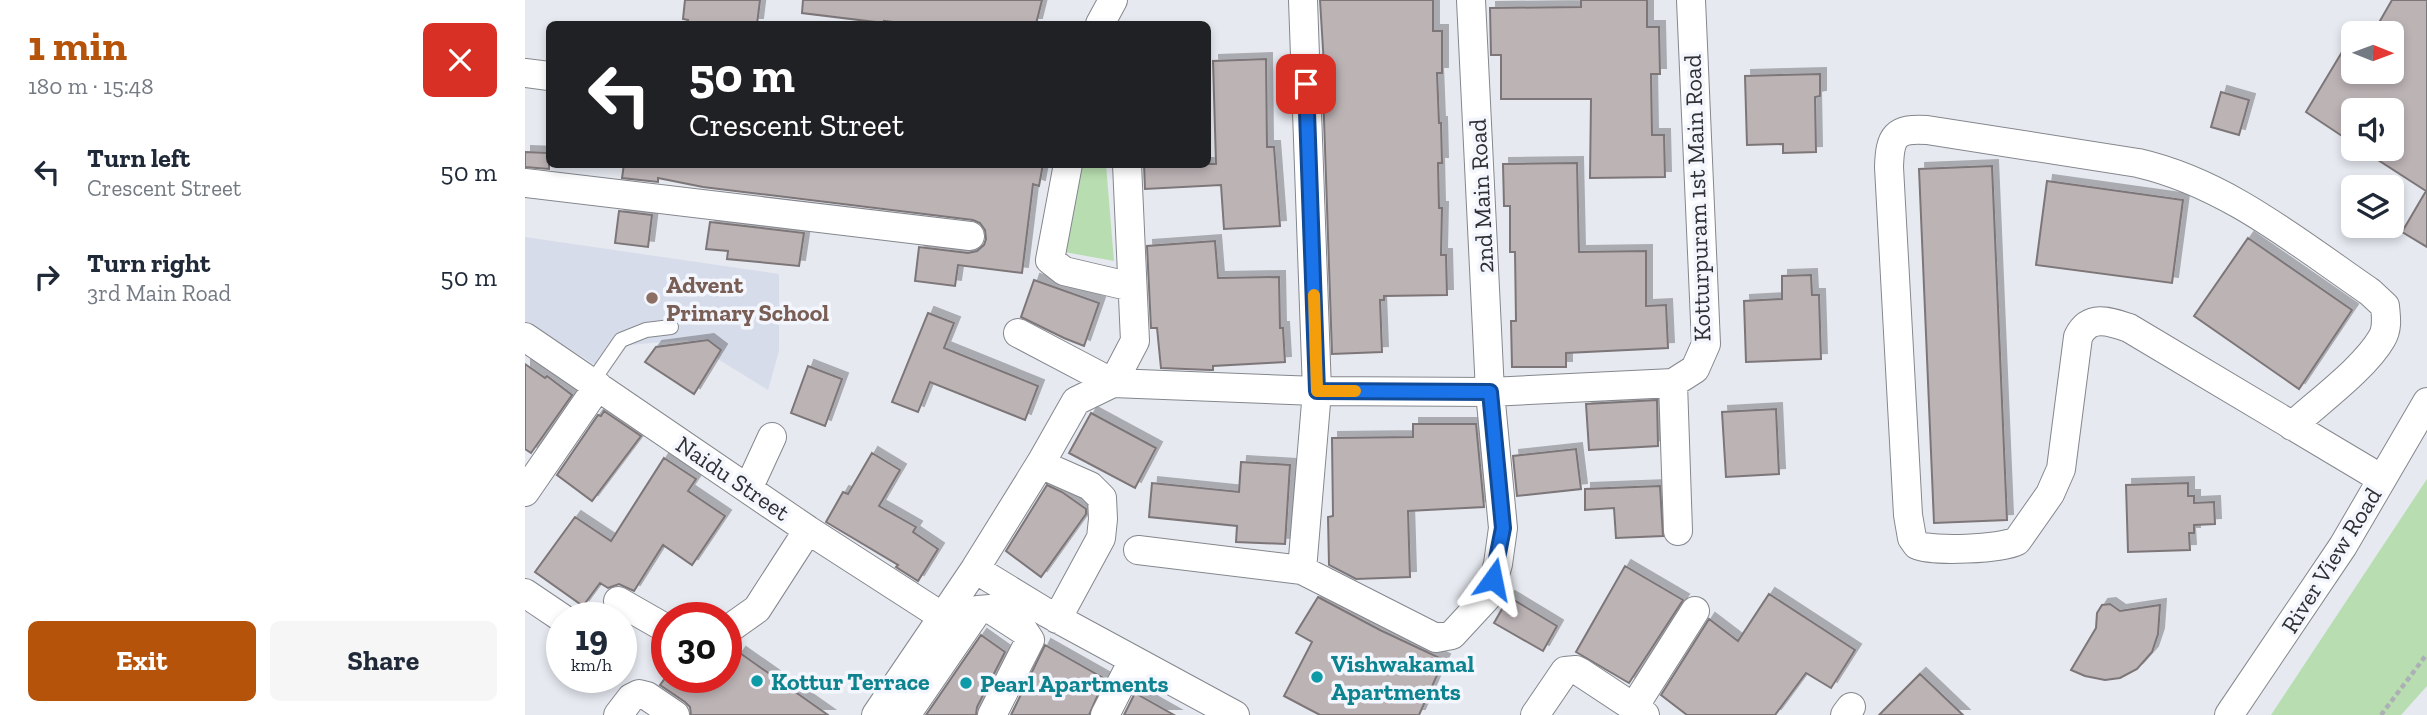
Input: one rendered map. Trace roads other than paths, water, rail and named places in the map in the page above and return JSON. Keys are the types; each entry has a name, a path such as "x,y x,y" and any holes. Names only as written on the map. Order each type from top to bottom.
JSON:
{"street":[{"path":"1102,21 1113,0"},
{"path":"1121,0 1122,21"},
{"path":"1302,570 1317,391 1303,0"},
{"name":"2nd Main Road","path":"1138,550 1302,570 1436,638 1453,635 1489,595 1498,564 1503,528 1490,392 1471,0"},
{"name":"Kotturpuram 1st Main Road","path":"1673,383 1695,369 1706,344 1691,0"},
{"path":"525,73 546,76"},
{"path":"2292,426 2358,366 2382,338 2386,328 2385,306 2370,292 2237,202 2210,187 2165,169 1927,130 1911,129 1895,136 1891,144 1889,167 1908,515 1912,538 1917,545 1933,549 1999,547 2017,541 2057,482 2063,457 2078,337 2090,322 2101,320 2129,328 2292,426 2382,479"},
{"path":"1067,168 1050,260 1064,271 1132,287"},
{"path":"876,715 975,569 1076,401 1113,383 1135,341 1127,168"},
{"path":"525,183 970,236"},
{"path":"1018,333 1113,383 1317,391 1490,392 1673,383 1678,531"},
{"name":"Naidu Street","path":"525,337 809,530 943,617"},
{"path":"525,492 595,384"},
{"name":"River View Road","path":"2229,715 2343,546 2427,402"},
{"path":"748,489 772,437"},
{"path":"1042,461 1047,467 1090,486 1102,498 1101,538 1057,619"},
{"path":"742,620 757,609 809,530"},
{"path":"975,569 1057,619 1225,713"},
{"path":"525,593 546,607"},
{"path":"618,601 651,620"},
{"path":"906,715 978,610 990,609 1024,631 1030,640 992,715"},
{"path":"1535,715 1565,671 1570,670 1580,672 1640,711 1695,611"},
{"path":"1105,715 1133,660"},
{"path":"618,715 631,698 639,694 647,696 675,715"}],"lane":[{"path":"595,384 621,340 646,330 671,327"}],"place":[{"name":"Advent Primary School","path":"652,298"},
{"name":"Vishwakamal Apartments","path":"1317,677"},
{"name":"Kottur Terrace","path":"757,681"},
{"name":"Pearl Apartments","path":"966,683"}]}
